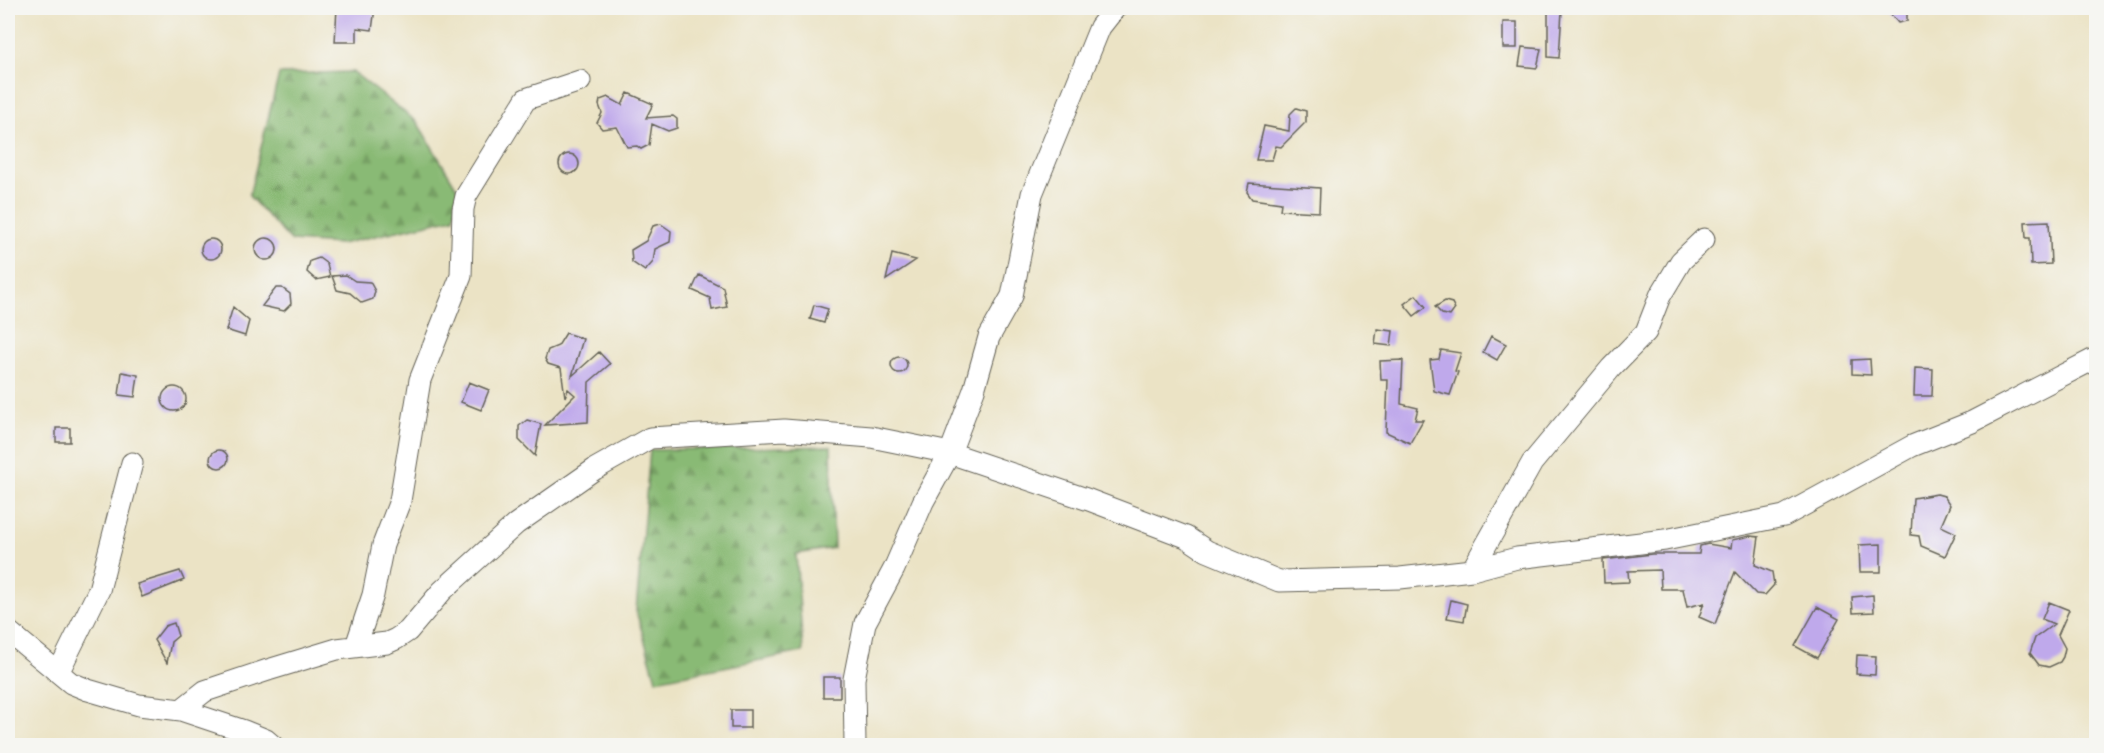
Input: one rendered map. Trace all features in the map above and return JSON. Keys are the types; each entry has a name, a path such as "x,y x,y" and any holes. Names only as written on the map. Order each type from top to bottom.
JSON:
{"street":[{"path":"855,746 854,679 865,623 894,569 923,502 950,453 975,390 989,337 1012,296 1032,194 1100,27 1115,8"},
{"path":"356,646 373,595 383,545 400,501 420,380 461,276 463,209 466,196 526,99 580,81"},
{"path":"1472,570 1532,463 1611,368 1646,332 1660,296 1681,261 1704,239"},
{"path":"181,710 205,692 314,656 356,646 387,642 408,631 442,591 516,524 595,469 650,438 784,430 871,437 950,453 1160,527 1186,537 1207,551 1279,581 1400,578 1472,570 1517,558 1665,540 1784,516 1912,446 1981,418 2097,358"},
{"path":"59,671 99,590 132,463"},
{"path":"8,631 71,682 104,697 181,710 244,731 266,740 273,746"}],"green space":[{"path":"353,72 417,122 458,190 454,218 341,244 291,241 249,196 279,74"},
{"path":"831,446 834,548 796,554 803,652 656,680 636,611 650,450"}],"building":[{"path":"337,8 375,8 372,30 357,28 357,42 335,42"},
{"path":"1900,8 1907,11 1907,21 1898,23 1888,11"},
{"path":"1548,11 1562,11 1559,58 1548,57"},
{"path":"1503,22 1517,22 1517,48 1503,48"},
{"path":"1522,47 1541,49 1537,68 1519,66"},
{"path":"628,93 653,104 646,118 673,116 677,119 677,128 668,131 652,124 649,145 641,149 637,146 627,147 617,127 602,129 597,123 602,113 600,100 608,97 622,105"},
{"path":"1296,108 1306,111 1306,122 1281,147 1276,146 1272,160 1256,160 1264,126 1289,131 1290,114"},
{"path":"569,154 576,157 579,164 576,171 569,174 562,171 559,164 562,157"},
{"path":"1249,183 1320,188 1319,212 1280,210 1281,203 1252,199 1247,192"},
{"path":"2049,221 2051,264 2031,265 2030,238 2026,238 2025,222"},
{"path":"661,224 671,231 670,242 655,249 653,262 645,271 632,262 631,250 646,241 653,226"},
{"path":"266,238 276,245 277,249 270,259 266,260 256,253 255,249 262,239"},
{"path":"211,239 218,242 221,249 218,256 211,259 204,256 201,249 204,242"},
{"path":"892,254 916,260 886,280"},
{"path":"319,258 327,264 330,277 316,280 307,272 310,261"},
{"path":"346,275 355,281 370,282 375,291 373,299 362,303 350,293 337,290 332,276"},
{"path":"699,275 723,287 727,307 712,310 710,298 692,290"},
{"path":"276,288 282,288 290,294 291,304 284,311 262,306"},
{"path":"1416,295 1426,307 1414,316 1404,304"},
{"path":"1445,301 1452,303 1455,309 1450,316 1442,314 1435,307"},
{"path":"814,305 828,309 824,323 810,319"},
{"path":"233,307 249,321 245,336 226,330"},
{"path":"1377,329 1393,331 1391,346 1375,344"},
{"path":"566,333 583,339 572,376 599,352 610,364 589,382 588,422 545,425 575,395 568,389 565,397 561,368 548,364 545,359 548,350 558,346"},
{"path":"1491,336 1506,344 1497,360 1483,352"},
{"path":"1441,350 1461,353 1455,371 1458,372 1450,395 1434,391 1430,360 1439,359"},
{"path":"899,357 907,365 899,373 891,365"},
{"path":"1870,359 1871,375 1852,374 1852,360"},
{"path":"1403,360 1401,404 1418,408 1415,420 1423,420 1410,443 1386,432 1388,380 1381,380 1380,361"},
{"path":"1915,368 1933,369 1932,396 1914,396"},
{"path":"122,372 138,375 135,397 119,395"},
{"path":"469,382 489,390 481,410 461,402"},
{"path":"174,387 179,388 185,394 185,404 179,410 174,411 169,410 163,404 162,399 163,394 169,388"},
{"path":"527,420 541,424 535,456 519,440 519,426"},
{"path":"56,428 70,428 70,442 56,442"},
{"path":"219,450 225,453 228,459 225,465 219,468 213,465 210,459 213,453"},
{"path":"1937,494 1944,496 1950,505 1941,526 1956,533 1945,556 1921,546 1919,536 1911,535 1913,498"},
{"path":"1750,536 1759,537 1755,565 1772,572 1774,585 1765,595 1756,594 1735,572 1715,624 1699,617 1704,603 1687,607 1683,589 1661,589 1660,570 1628,571 1629,582 1604,583 1603,560 1652,554 1699,554 1700,546 1708,544 1731,548 1732,540"},
{"path":"1881,544 1881,572 1860,572 1859,545"},
{"path":"180,571 184,580 142,597 137,584"},
{"path":"1873,595 1874,612 1853,613 1852,597"},
{"path":"1451,600 1467,604 1464,621 1447,618"},
{"path":"2049,602 2069,610 2058,635 2065,648 2063,657 2060,662 2049,667 2039,665 2030,653 2035,638 2054,624 2042,619"},
{"path":"1817,607 1839,619 1817,658 1795,646"},
{"path":"174,623 178,636 171,642 167,663 154,640 165,626"},
{"path":"1857,655 1876,656 1875,675 1856,674"},
{"path":"823,677 840,677 840,697 823,697"},
{"path":"731,710 750,710 750,728 731,728"}]}
